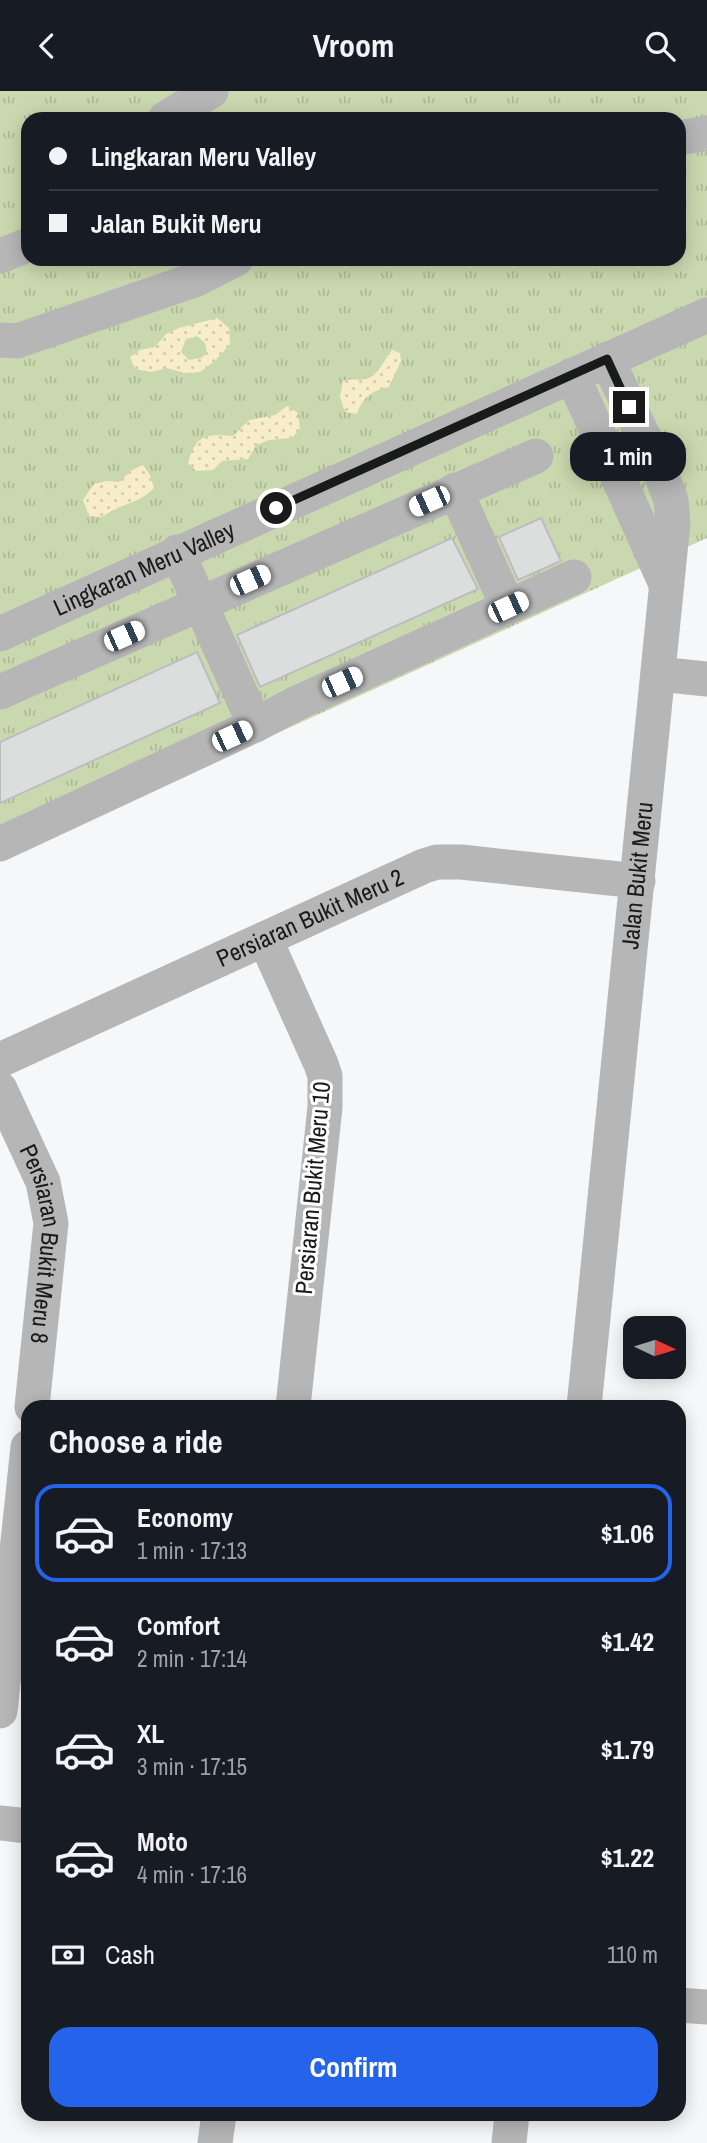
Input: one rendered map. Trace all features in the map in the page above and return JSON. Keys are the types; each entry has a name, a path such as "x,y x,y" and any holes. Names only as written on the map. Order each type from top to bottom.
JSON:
{"street":[{"path":"176,112 211,91"},
{"path":"686,136 707,132"},
{"path":"0,256 21,248"},
{"path":"0,340 17,341 197,279 222,266"},
{"name":"Lingkaran Meru Valley","path":"0,634 707,315"},
{"name":"Jalan Bukit Meru","path":"585,1400 673,522 671,500 663,479 607,359"},
{"path":"572,375 667,587"},
{"path":"0,692 199,602 536,456"},
{"path":"455,490 508,607"},
{"path":"177,552 255,725"},
{"path":"0,845 255,725 295,703 574,576"},
{"path":"659,674 707,679"},
{"name":"Persiaran Bukit Meru 2","path":"0,1060 437,862 461,862 638,881"},
{"name":"Persiaran Bukit Meru 10","path":"265,939 321,1064 325,1084 294,1400"},
{"name":"Persiaran Bukit Meru 8","path":"0,1089 43,1182 51,1223 33,1400"},
{"path":"0,1711 21,1513"},
{"path":"0,1823 21,1825"},
{"path":"686,2006 707,2007"},
{"path":"215,2143 218,2121"},
{"path":"509,2143 511,2121"}],"green space":[{"path":"0,91 707,91 707,538 0,859"}],"sand":[{"path":"217,318 229,328 230,344 216,360 200,372 184,373 167,368 151,372 135,369 130,357 140,350 155,347 166,334","holes":["197,336 205,343 207,353 201,358 189,360 181,352 186,339"]},
{"path":"392,350 400,353 401,361 389,387 368,396 357,414 345,412 340,397 343,381 371,377"},
{"path":"287,406 298,413 300,429 292,438 269,440 256,445 248,459 222,461 213,470 196,471 188,463 194,447 203,438 215,435 233,436 249,420 275,415"},
{"path":"143,465 154,488 102,517 89,516 83,500 94,484 119,482 132,470"}],"building":[{"path":"541,518 561,561 518,580 499,537"},
{"path":"452,538 478,589 260,687 237,635"},
{"path":"197,652 220,703 0,803 0,742"}],"route":[{"path":"276,508 607,359 629,407"}]}
